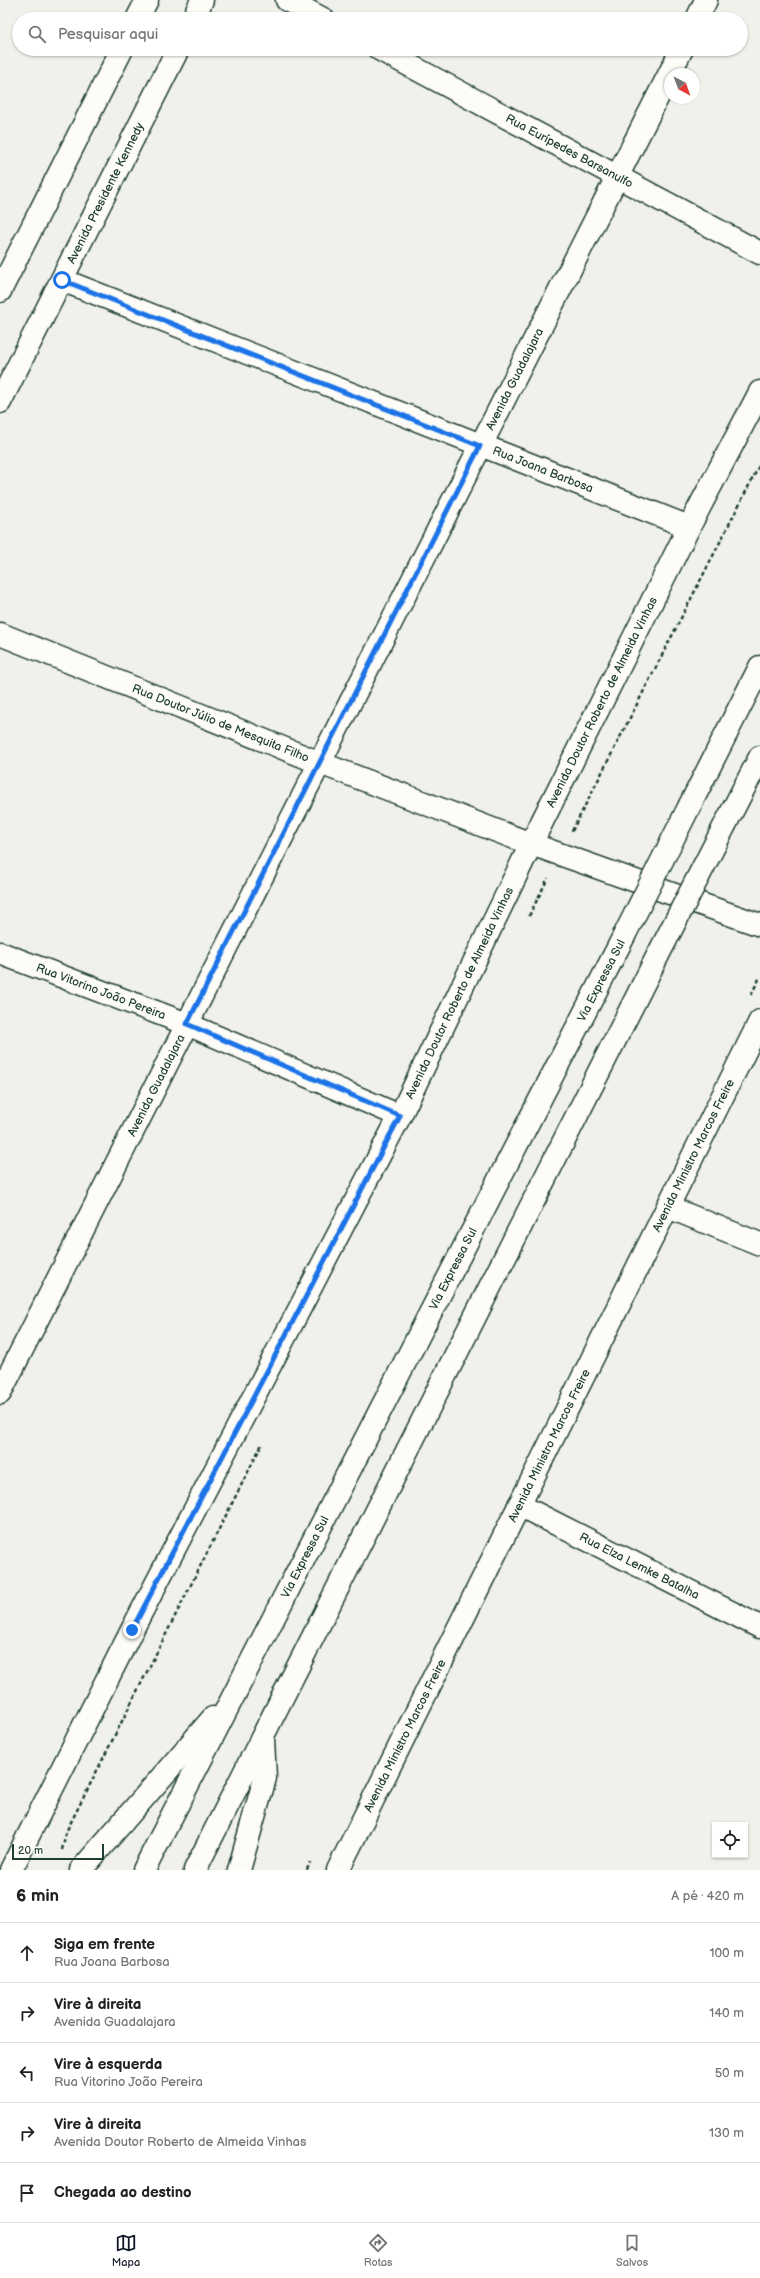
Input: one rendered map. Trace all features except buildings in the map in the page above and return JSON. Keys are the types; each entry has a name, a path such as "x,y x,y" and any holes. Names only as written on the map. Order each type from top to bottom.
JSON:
{"main road":[{"path":"141,12 147,0"},
{"path":"196,12 202,0"},
{"path":"287,0 310,12"},
{"path":"700,12 706,0"},
{"path":"3,278 118,56"},
{"name":"Avenida Presidente Kennedy","path":"0,402 174,56"},
{"name":"Rua Eurípedes Barsanulfo","path":"392,56 760,253"},
{"name":"Avenida Guadalajara","path":"0,1393 678,56"},
{"name":"Rua Joana Barbosa","path":"62,280 480,446 689,527"},
{"name":"Avenida Doutor Roberto de Almeida Vinhas","path":"11,1870 132,1630 400,1116 531,844 689,527 760,392"},
{"name":"Rua Doutor Júlio de Mesquita Filho","path":"0,634 320,763 531,844 760,925"},
{"name":"Via Expressa Sul","path":"144,1870 624,936 760,667"},
{"path":"195,1870 658,955 760,757"},
{"name":"Rua Vitorino João Pereira","path":"0,953 187,1024 400,1116"},
{"name":"Avenida Ministro Marcos Freire","path":"338,1870 760,1021"},
{"path":"668,1207 760,1244"},
{"name":"Rua Elza Lemke Batalha","path":"519,1505 760,1627"},
{"path":"81,1870 238,1688"},
{"path":"239,1870 265,1778 263,1738"}],"route":[{"path":"62,280 480,446 187,1024 400,1116 132,1630"}]}
